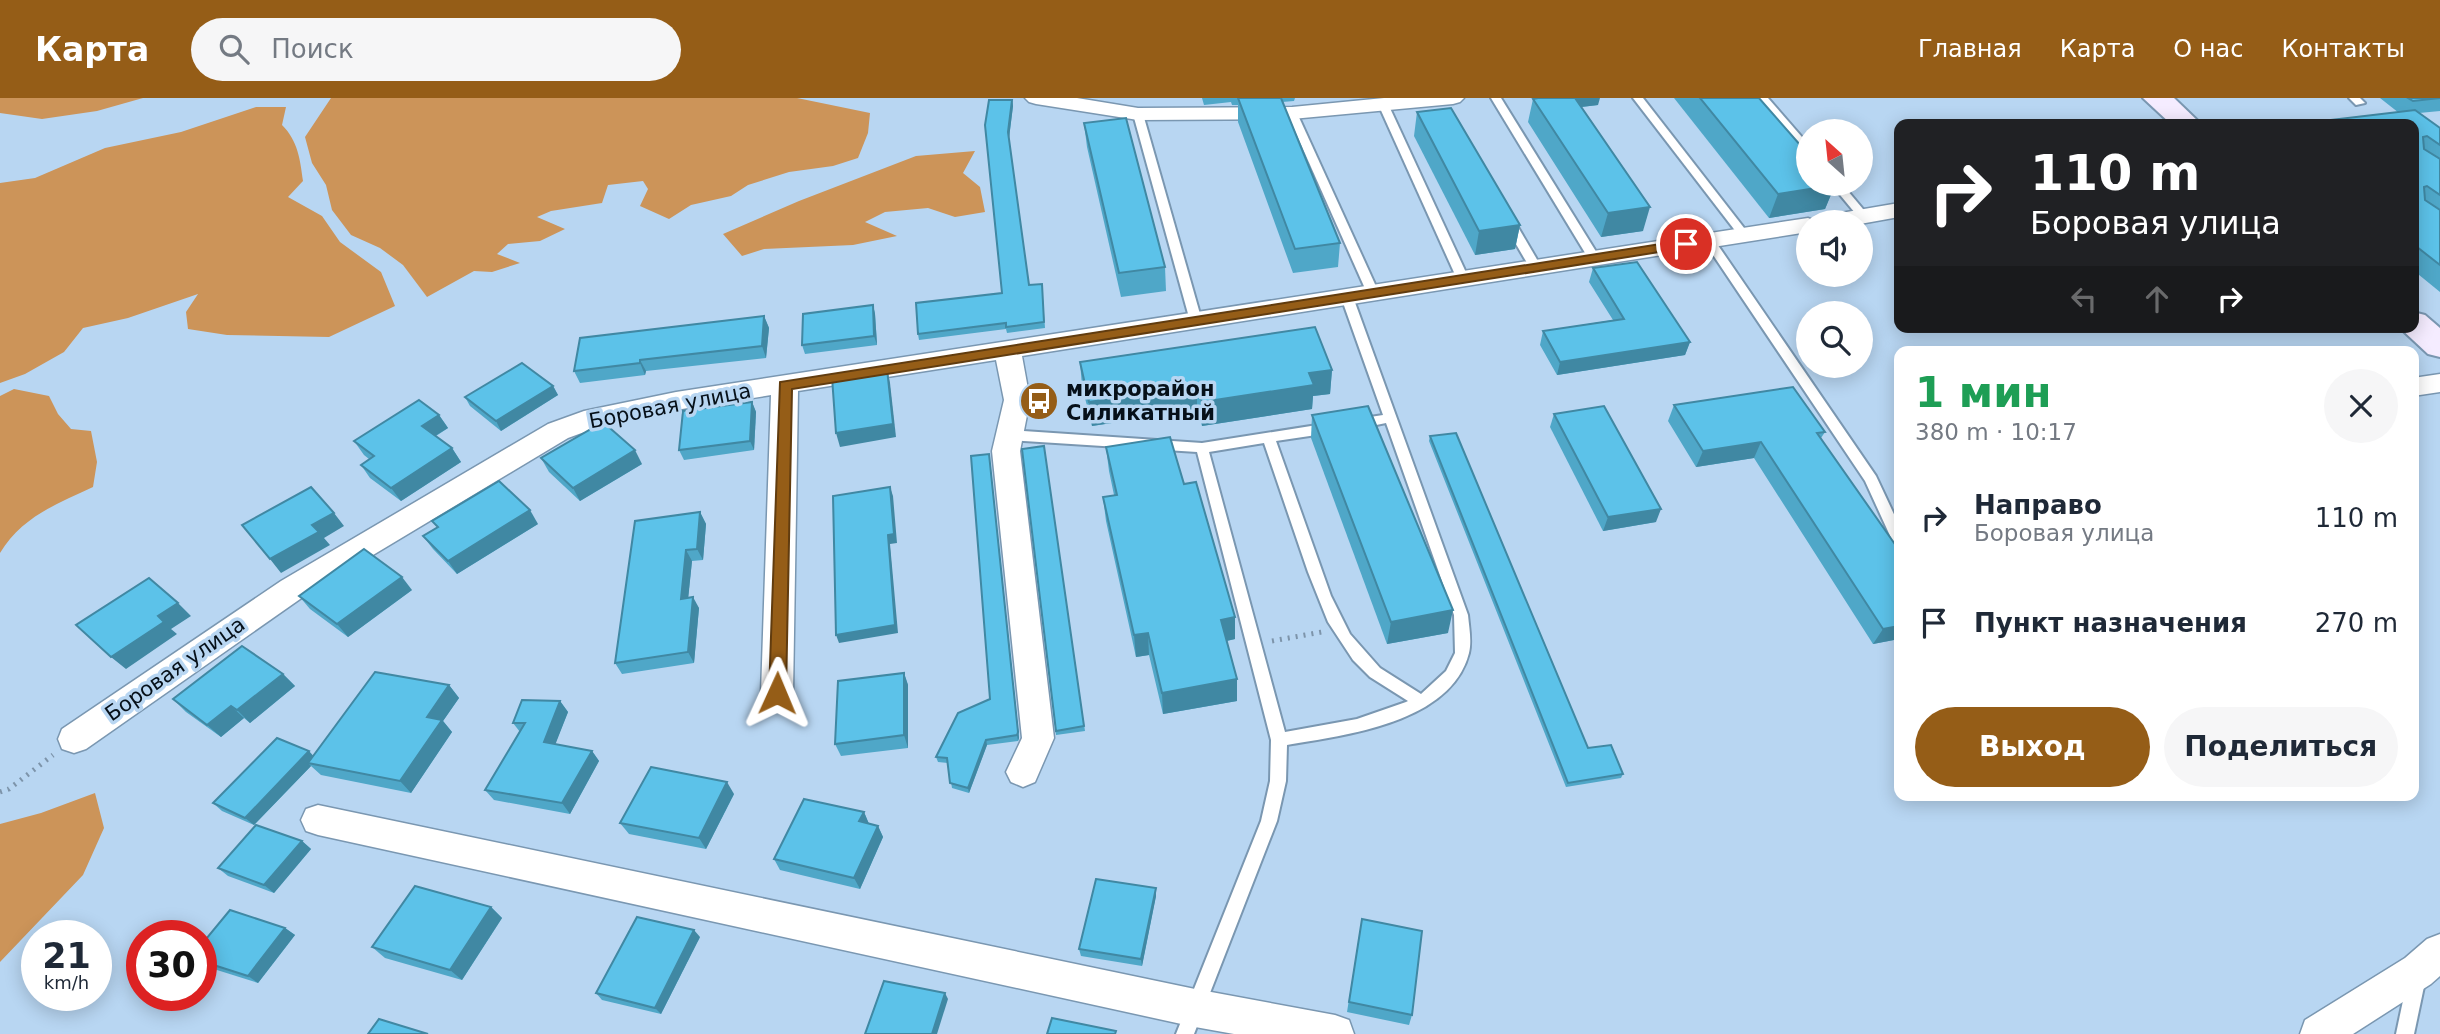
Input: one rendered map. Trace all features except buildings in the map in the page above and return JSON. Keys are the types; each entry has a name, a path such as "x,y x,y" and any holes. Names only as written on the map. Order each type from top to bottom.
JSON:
{"street":[{"path":"1036,98 1138,114 1292,113 1445,103"},
{"path":"2157,98 2181,119"},
{"path":"1873,215 1894,211"},
{"name":"Боровая улица","path":"74,739 292,589 558,431 584,421 676,401 1008,352 1796,227"},
{"path":"2419,328 2440,346"},
{"path":"1008,352 1017,400 1006,451 1038,738 1023,772"},
{"path":"2419,386 2440,383"},
{"path":"777,693 785,385"},
{"path":"318,820 1190,1021 1335,1034"},
{"path":"2319,1034 2429,962"}],"lane":[{"path":"1496,98 1594,258"},
{"path":"1638,98 1744,235"},
{"path":"1763,98 1796,137"},
{"path":"1384,106 1463,279"},
{"path":"1292,113 1373,293"},
{"path":"1138,114 1196,321"},
{"path":"1846,196 1858,210"},
{"path":"1501,208 1536,268"},
{"path":"1709,240 1871,479 1894,529"},
{"path":"1279,740 1363,725 1398,713 1438,689 1454,671 1462,652 1461,615 1347,297"},
{"path":"1009,435 1202,449 1391,418"},
{"path":"1269,439 1324,598 1338,629 1354,651 1380,677 1421,701"},
{"path":"1190,1021 1269,821 1278,781 1279,740 1202,449"},
{"path":"2405,1034 2429,962"}],"path":[{"path":"1254,645 1338,629"},
{"path":"0,792 9,789 74,739"}],"shaded area":[{"path":"0,98 143,98 97,111 42,119 0,113"},
{"path":"331,98 797,98 870,113 868,133 858,158 833,166 789,172 748,185 731,196 691,205 669,219 640,206 648,189 643,181 608,185 602,203 551,211 537,217 565,229 540,241 508,244 497,254 520,263 492,272 474,271 427,297 403,265 380,248 351,235 332,210 326,185 312,163 305,137"},
{"path":"256,107 286,107 282,125 295,144 303,181 288,197 322,216 340,242 381,272 395,306 329,337 227,335 188,329 186,312 198,294 128,318 83,328 64,352 25,374 0,383 0,183 35,178 105,148 181,132"},
{"path":"975,151 963,173 980,187 985,212 955,217 928,208 885,212 865,222 897,236 853,245 764,249 742,256 723,234 799,201 916,156"},
{"path":"14,389 49,396 58,414 71,429 91,431 97,462 93,487 29,521 0,553 0,396"},
{"path":"95,793 104,828 83,875 40,920 21,920 21,940 0,962 0,824 41,813"}],"place":[{"name":"микрорайон Силикатный","path":"1039,401"}],"route":[{"path":"777,693 785,385 1686,244"}]}
